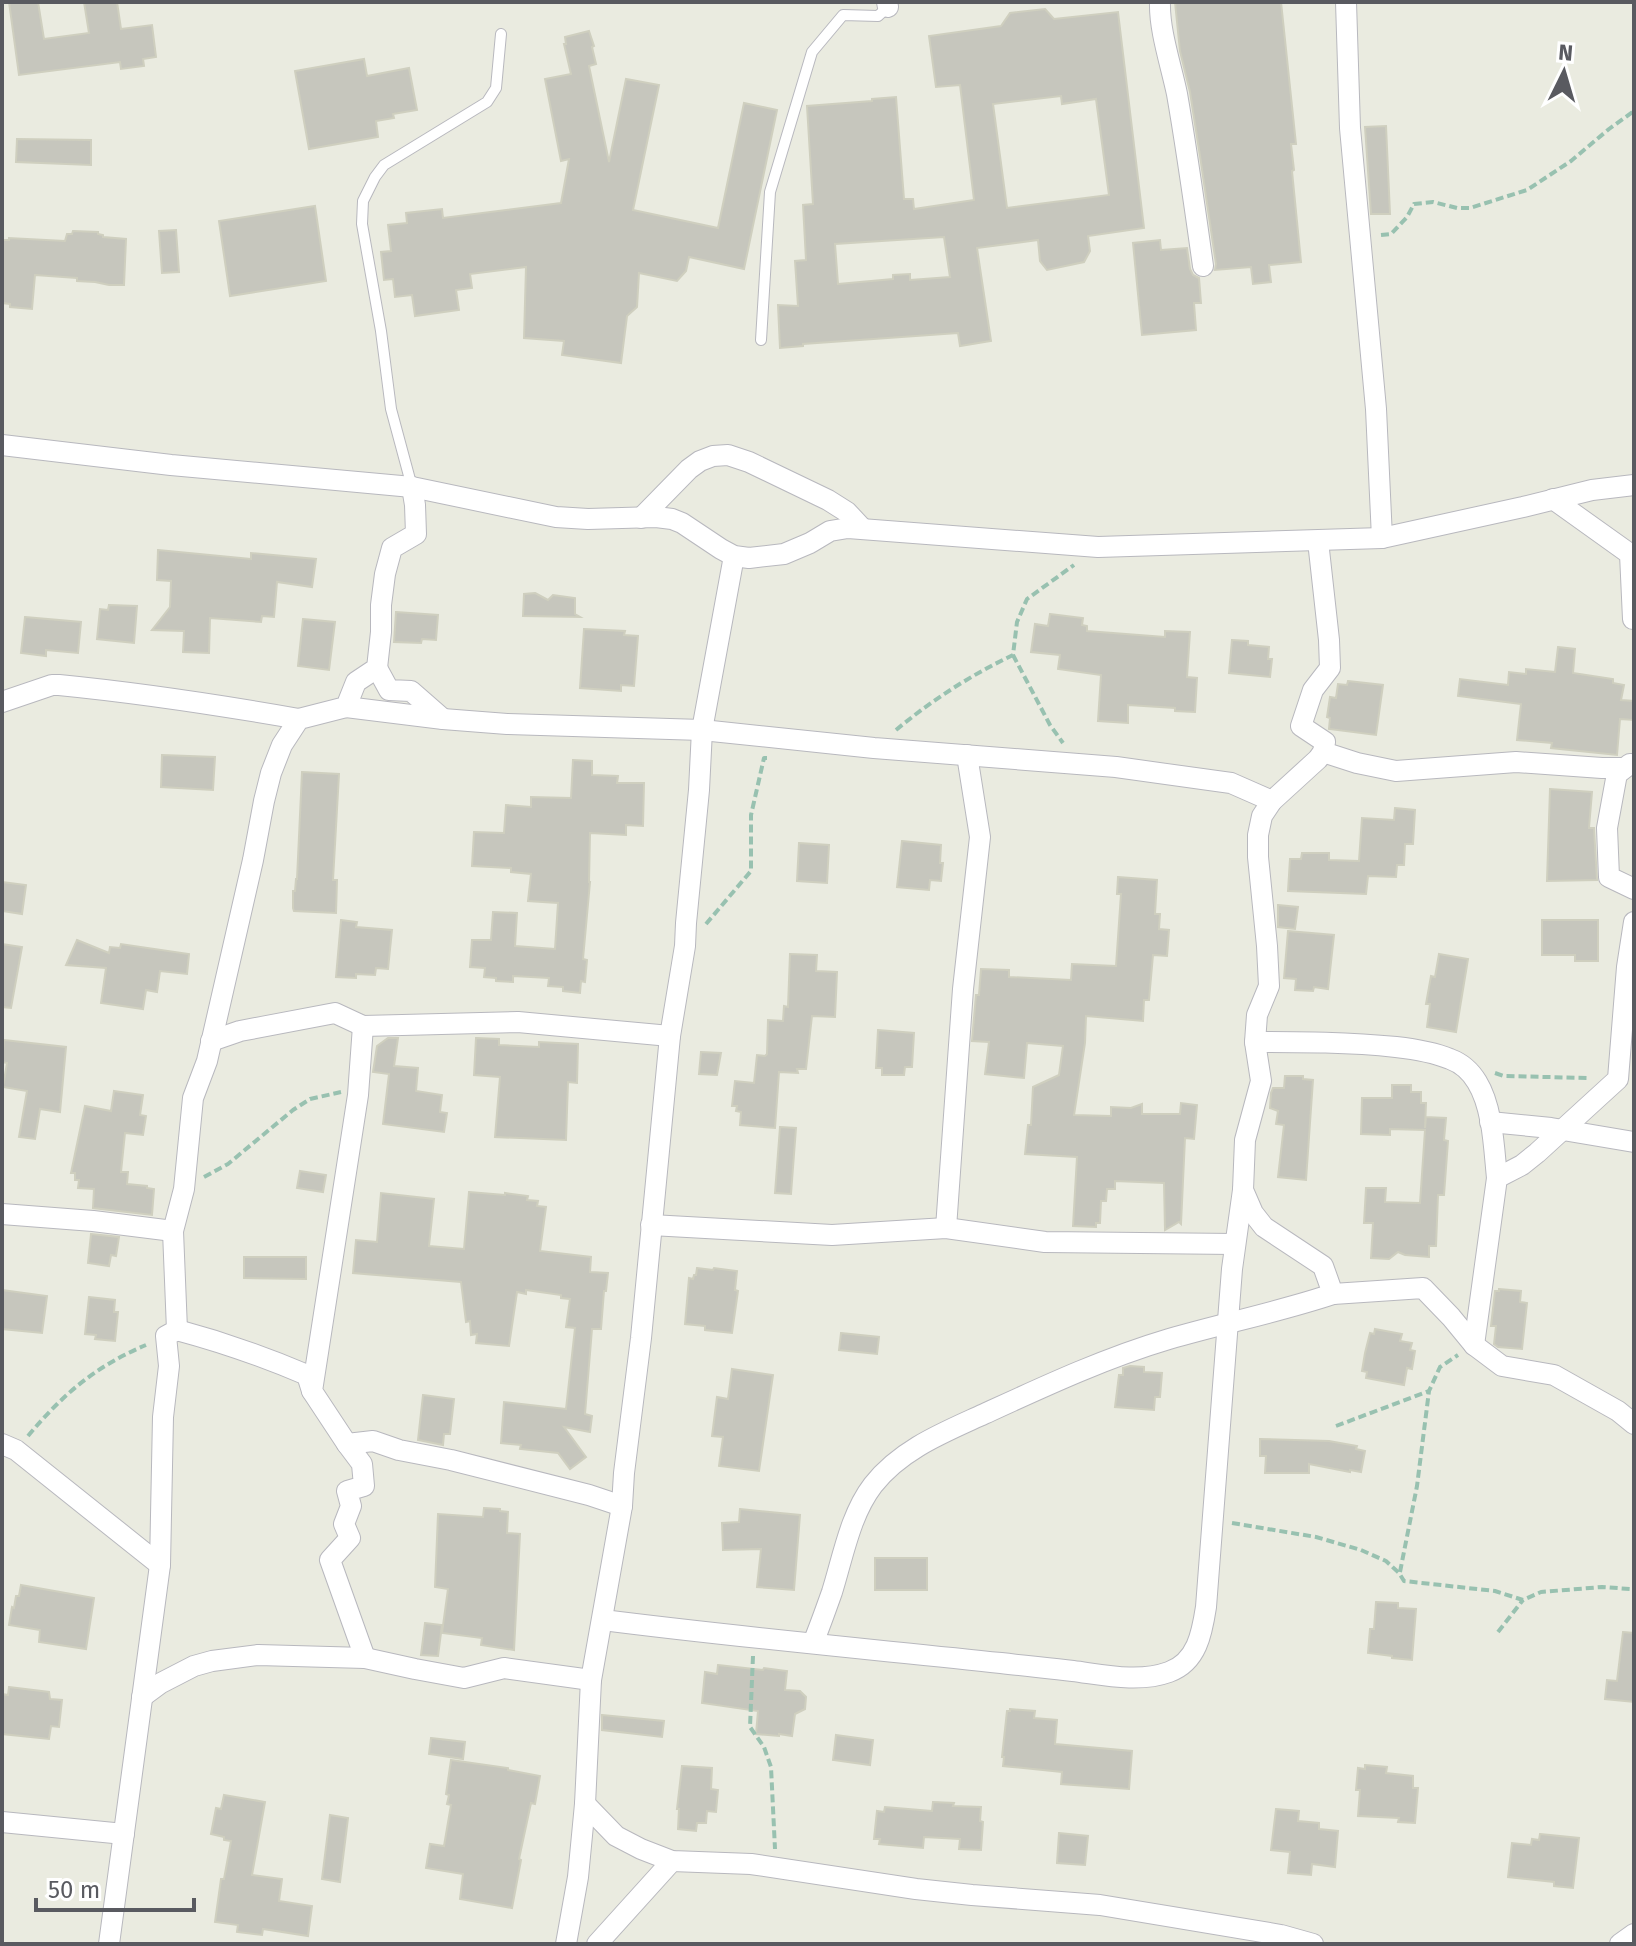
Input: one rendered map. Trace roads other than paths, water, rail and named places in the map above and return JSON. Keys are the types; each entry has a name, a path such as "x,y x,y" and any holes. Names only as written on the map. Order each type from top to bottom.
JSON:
{"street":[{"path":"1160,2 1159,15 1183,127 1203,266"},
{"path":"1346,2 1350,128 1376,409 1382,538"},
{"path":"2,445 171,465 412,487 556,517 656,517 678,521 734,556 749,558 784,554 836,529 862,528 1098,547 1382,538 1592,490 1634,485"},
{"path":"641,518 700,461 728,455 828,500 847,512 862,528"},
{"path":"412,487 416,534 392,548 381,605 377,668 389,690 411,691 443,719"},
{"path":"1553,499 1630,554 1633,619"},
{"path":"603,1620 1106,1676 1168,1673 1184,1664 1193,1653 1199,1641 1206,1607 1227,1322 1243,1190 1245,1140 1261,1081 1255,1042 1257,1015 1269,986 1258,835 1262,816 1272,801 1310,767 1323,752 1325,742 1301,726 1313,690 1330,668 1318,541"},
{"path":"566,1944 578,1877 585,1804 591,1680 622,1506 670,1036 685,946 702,730 734,556"},
{"path":"346,707 356,682 377,668"},
{"path":"2,702 59,685 299,719 346,707 507,724 702,730 874,748 1116,767 1231,783 1272,801"},
{"path":"109,1944 160,1565 163,1417 172,1333 173,1231 184,1189 193,1098 207,1061 271,773 282,745 299,719"},
{"path":"1323,752 1396,771 1516,762 1602,768 1629,765"},
{"path":"946,1228 963,989 980,837 967,755"},
{"path":"1629,765 1616,779 1608,819 1609,877 1634,889"},
{"path":"1497,1178 1522,1165 1626,1075 1627,967 1634,922"},
{"path":"211,1041 240,1031 335,1013 363,1026 518,1022 670,1036"},
{"path":"312,1391 358,1095 363,1026"},
{"path":"1255,1042 1362,1043 1407,1049 1450,1059 1465,1068 1477,1082 1490,1122 1497,1178 1474,1345"},
{"path":"1490,1122 1634,1142"},
{"path":"1243,1190 1253,1213 1264,1227 1323,1266 1333,1294"},
{"path":"2,1214 173,1231"},
{"path":"651,1225 832,1235 946,1228 1045,1242 1235,1244"},
{"path":"813,1643 862,1505 875,1483 897,1461 933,1439 1104,1360 1227,1322 1333,1294 1423,1288 1474,1345 1502,1366 1554,1375 1618,1411 1634,1424"},
{"path":"172,1333 224,1343 307,1375 312,1391 362,1464 364,1486 347,1491 351,1506 344,1524 350,1538 330,1560 365,1658"},
{"path":"347,1444 373,1441 622,1506"},
{"path":"9,1447 160,1565"},
{"path":"142,1697 180,1673 212,1661 258,1655 365,1658 464,1678 504,1668 591,1680"},
{"path":"585,1804 616,1836 672,1861 716,1861 777,1867 916,1889 1100,1905 1281,1935 1313,1944"},
{"path":"2,1822 124,1834"},
{"path":"597,1944 672,1861"},
{"path":"1620,1944 1634,1934"}],"lane":[{"path":"761,340 770,192 812,52 843,15 878,16 890,4"},
{"path":"412,487 391,409 362,224 363,201 384,165 487,102 496,88 501,34"}]}
